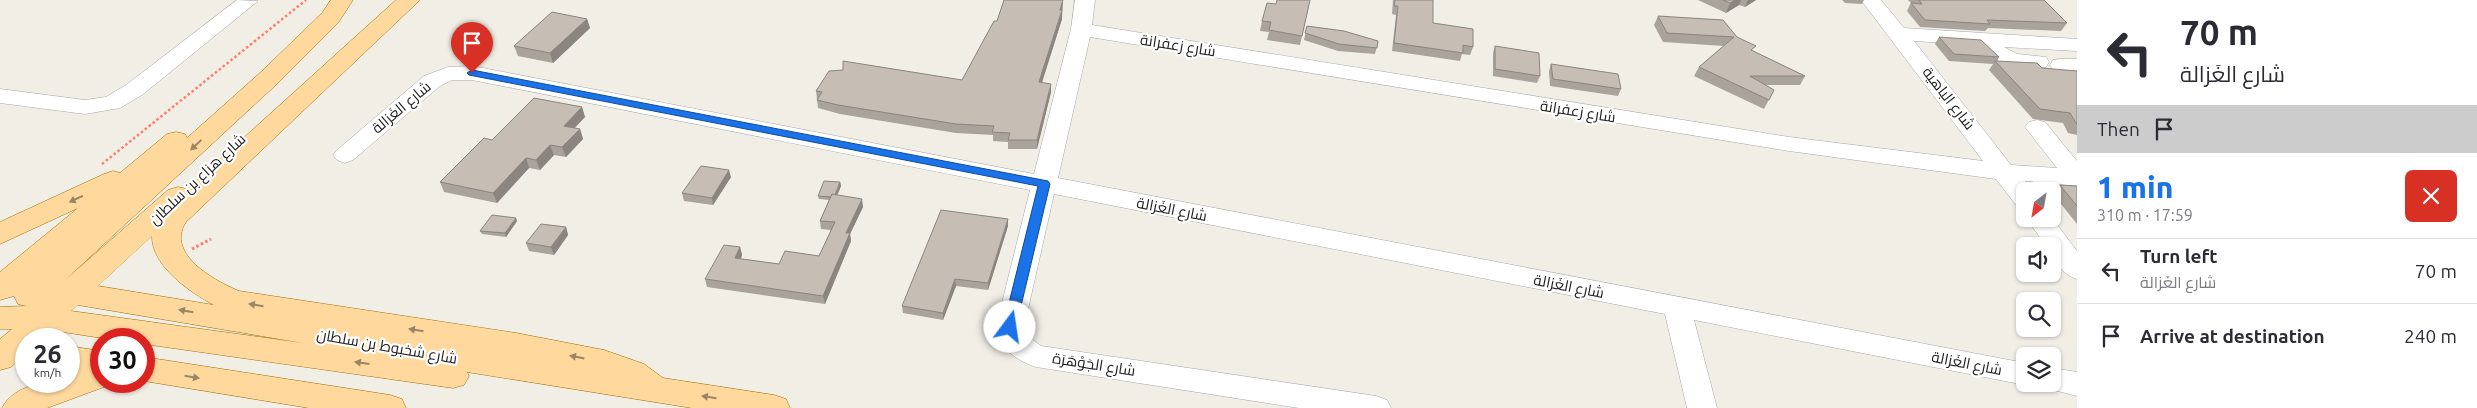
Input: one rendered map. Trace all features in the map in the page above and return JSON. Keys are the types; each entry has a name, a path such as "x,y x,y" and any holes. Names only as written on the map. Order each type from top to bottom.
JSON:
{"main road":[{"path":"9,351 12,309 151,162 341,0"},
{"path":"12,309 69,279 330,18 341,0"},
{"name":"شارع هزاع بن سلطان","path":"69,279 68,272 72,274 85,274 100,268 393,0"},
{"path":"409,0 176,215 170,224 166,240 173,258 206,289 235,301 516,345 604,362 632,373 653,388"},
{"path":"0,234 151,162"},
{"name":"شارع شخبوط بن سلطان","path":"12,309 39,288 69,279 476,361 774,408"},
{"path":"12,309 79,324 448,375 538,382 602,380"},
{"path":"155,371 390,408"},
{"path":"18,408 47,394 90,380"}],"street":[{"path":"0,96 85,107 112,103 134,90 248,0"},
{"name":"شارع الجَوْهَرَة","path":"1085,0 1081,29 1010,327 1012,336 1017,344 1025,351 1036,356 1376,408"},
{"name":"شارع الباهية","path":"1871,0 1900,34 2016,186"},
{"name":"شارع زعفرانة","path":"1081,29 1707,132 1841,152 2006,172 2077,177"},
{"path":"1900,34 2075,46"},
{"path":"1983,39 1995,52 2006,58 2038,62"},
{"name":"شارع الغَزالة","path":"344,155 432,81 448,74 465,72 2016,372"},
{"path":"2037,127 2077,177"},
{"path":"2047,228 2077,270"},
{"path":"1676,306 1702,408"},
{"path":"2061,381 2077,384"}],"path":[{"path":"94,169 306,0"}],"building":[{"path":"1004,0 1063,0 1060,10 1062,10 1039,82 1051,84 1037,140 1008,140 1010,133 992,132 994,126 956,124 817,100 822,92 816,91 829,71 843,70 843,61 962,80 994,21 997,21"},
{"path":"1277,0 1310,0 1302,36 1269,30 1271,22 1262,21 1267,3 1276,4"},
{"path":"1395,0 1433,0 1433,23 1473,29 1473,47 1463,45 1463,53 1394,43 1398,6 1394,6"},
{"path":"1723,0 1735,0 1730,3"},
{"path":"1919,0 2044,0 2067,23 1987,20 1990,24 1925,20 1911,3 1922,4"},
{"path":"552,12 587,19 550,53 514,46"},
{"path":"1658,16 1723,20 1737,37 1756,46 1751,50 1805,76 1750,76 1774,90 1769,100 1699,67 1734,37 1667,33"},
{"path":"1307,26 1344,31 1378,41 1377,48 1339,44 1305,33"},
{"path":"1939,37 1981,40 1999,57 1954,54"},
{"path":"1495,46 1539,53 1540,76 1495,69"},
{"path":"1995,61 2037,63 2042,68 2077,71 2077,124 2070,113 2040,109"},
{"path":"1551,64 1618,74 1621,89 1553,79"},
{"path":"534,98 582,107 564,126 580,129 562,147 550,145 536,160 526,158 493,193 440,182 484,138 492,140"},
{"path":"701,166 729,170 712,198 682,193"},
{"path":"824,181 840,182 835,195 832,194 831,197 818,196"},
{"path":"2061,185 2077,186 2077,206 2061,186"},
{"path":"832,194 862,199 846,233 850,233 823,296 705,279 724,245 740,247 735,258 779,264 785,251 819,256 835,222 820,221"},
{"path":"941,210 1008,219 988,283 955,279 943,313 902,306"},
{"path":"492,215 516,218 505,233 480,231"},
{"path":"541,224 566,227 551,247 526,243"}],"route":[{"path":"472,73 1044,184 1010,327"}]}
